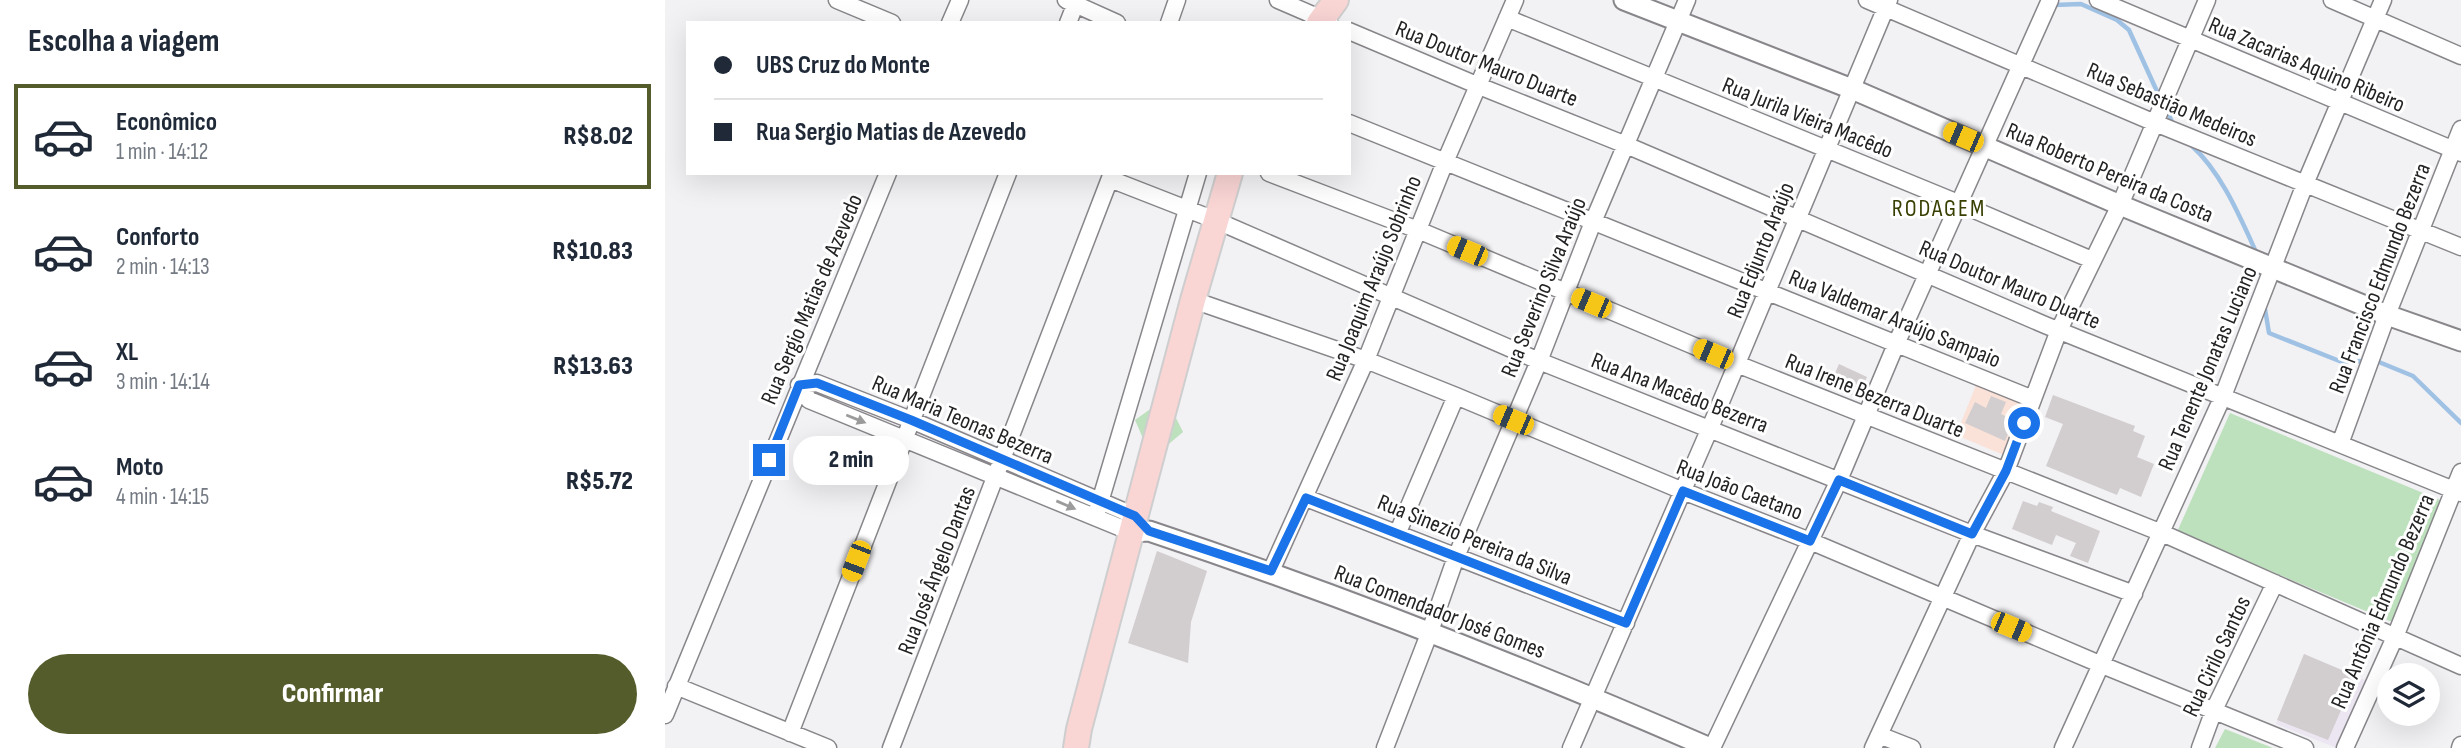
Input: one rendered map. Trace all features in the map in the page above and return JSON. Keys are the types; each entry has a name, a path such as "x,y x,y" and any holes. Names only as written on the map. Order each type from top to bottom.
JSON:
{"main road":[{"path":"1076,748 1079,729 1138,526 1193,300 1229,175"}],"street":[{"path":"837,0 887,21"},
{"path":"951,21 960,0"},
{"path":"1169,21 1177,0"},
{"path":"1278,0 1327,16"},
{"name":"Rua Joaquim Araújo Sobrinho","path":"1271,571 1366,360 1445,162 1515,0"},
{"name":"Rua Roberto Pereira da Costa","path":"1624,0 1851,89 2120,205 2387,315 2461,341"},
{"name":"Rua Severino Silva Araújo","path":"1385,748 1456,556 1539,361 1593,222 1686,0"},
{"name":"Rua Sebastião Medeiros","path":"1867,0 1888,4 2155,122 2461,247"},
{"path":"1711,748 1839,480 1896,342 1929,274 1958,203 2023,65 2050,0"},
{"name":"Rua Zacarias Aquino Ribeiro","path":"2098,0 2457,151"},
{"path":"1912,748 1876,741 1972,534 2006,471 2059,330 2120,205 2207,0"},
{"path":"2332,0 2461,56"},
{"name":"Rua Tenente Jonatas Luciano","path":"2063,748 2223,396 2305,184 2383,0"},
{"path":"1068,21 1073,1 1113,21"},
{"name":"Rua Edjunto Araújo","path":"1571,748 1710,428 1888,4"},
{"name":"Rua Jurila Vieira Macêdo","path":"1507,18 2092,260"},
{"name":"Rua Doutor Mauro Duarte","path":"1351,32 1626,145 2059,330 2457,492"},
{"name":"Rua Valdemar Araújo Sampaio","path":"1351,124 2033,399"},
{"name":"Rua Francisco Edmundo Bezerra","path":"2340,444 2420,231 2457,151 2461,129"},
{"name":"Rua Sergio Matias de Azevedo","path":"665,715 887,175"},
{"path":"790,733 1008,175"},
{"path":"1098,509 1197,175"},
{"name":"Rua Irene Bezerra Duarte","path":"1274,175 1418,230 1737,364 2162,533 2461,666"},
{"name":"Rua Ana Macêdo Bezerra","path":"1111,176 1539,361 1972,534 2134,594"},
{"name":"Rua José Ângelo Dantas","path":"891,748 1111,176"},
{"name":"Rua João Caetano","path":"1193,300 1366,360 1457,396 2305,748"},
{"name":"Rua Maria Teonas Bezerra","path":"1098,509 997,476 809,400 799,385 817,383 911,420 1003,460 1098,509 1138,526"},
{"path":"1398,532 1457,396"},
{"name":"Rua Antônia Edmundo Bezerra","path":"2344,748 2457,492 2461,472"},
{"name":"Rua Sinezio Pereira da Silva","path":"1306,498 1626,623"},
{"name":"Rua Comendador José Gomes","path":"1138,526 1271,571 1593,697 1711,748"},
{"name":"Rua Cirilo Santos","path":"2200,748 2214,709 2275,583"},
{"path":"677,686 828,748"}],"shaded area":[{"path":"1976,385 2027,406 2006,456 1956,435"},
{"path":"2304,654 2365,680 2337,748 2276,724"}],"green space":[{"path":"1156,405 1173,412 1183,432 1164,448 1145,443 1135,420"},
{"path":"2230,413 2440,500 2392,622 2177,532"},
{"path":"2225,729 2273,748 2215,748"}],"building":[{"path":"1839,364 1867,377 1858,398 1830,385"},
{"path":"2053,395 2135,426 2133,431 2145,436 2137,457 2154,464 2141,497 2120,488 2117,495 2046,466 2063,424 2045,417"},
{"path":"1991,396 2006,402 2001,414 2014,420 2005,441 1965,423 1975,402 1986,408"},
{"path":"2023,501 2037,506 2039,502 2053,507 2051,511 2100,531 2088,563 2070,556 2076,543 2056,535 2052,545 2012,529"},
{"path":"1157,551 1207,571 1191,622 1188,663 1128,643"},
{"path":"2304,654 2356,676 2328,740 2277,720"}],"waterway":[{"path":"2054,5 2081,4 2117,20 2129,30 2160,98"},
{"path":"2166,109 2174,126"},
{"path":"2191,145 2221,182 2257,254"},
{"path":"2264,303 2269,333 2342,362 2365,361"},
{"path":"2374,360 2413,376 2461,423"}],"district":[{"name":"RODAGEM","path":"1939,208"}],"route":[{"path":"769,460 799,385 817,383 911,420 1135,516 1149,531 1271,571 1306,498 1626,623 1683,491 1810,541 1839,480 1972,534 2006,471 2024,423"}]}
